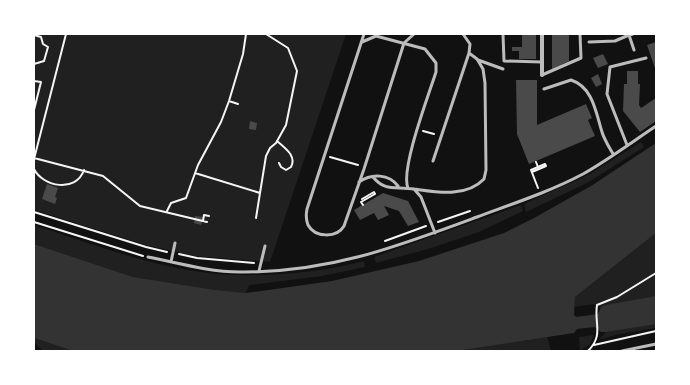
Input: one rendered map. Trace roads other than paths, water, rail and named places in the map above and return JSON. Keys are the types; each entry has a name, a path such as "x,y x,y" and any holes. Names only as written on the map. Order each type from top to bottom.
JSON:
{"street":[{"path":"542,34 542,75"}],"lane":[{"path":"364,34 307,209 308,225 314,231 323,235 342,230 365,167 404,43 414,34"},
{"path":"433,160 469,53 470,44 463,34"},
{"path":"503,34 504,61 542,62"},
{"path":"542,75 581,58 580,34"},
{"path":"589,42 615,41 630,34 634,50"},
{"path":"361,43 372,36 404,43 425,49 436,63 436,72 417,130 406,175 405,182 408,188"},
{"path":"469,53 477,59 502,69"},
{"path":"627,145 607,94 610,68 646,58"},
{"path":"373,177 379,185 391,188 398,186 414,189 452,192 469,189 484,180 486,170 485,83 483,69 477,59"},
{"path":"544,89 571,80 582,87 590,96 597,112 602,132 613,154"},
{"path":"148,257 238,272 259,272 310,268 362,257 434,233 540,193 583,174 656,126"},
{"path":"359,182 370,176 382,176 393,180 398,186"},
{"path":"414,189 421,197 434,233"},
{"path":"171,262 175,243"},
{"path":"259,272 265,246"},
{"path":"622,351 656,344"}]}
